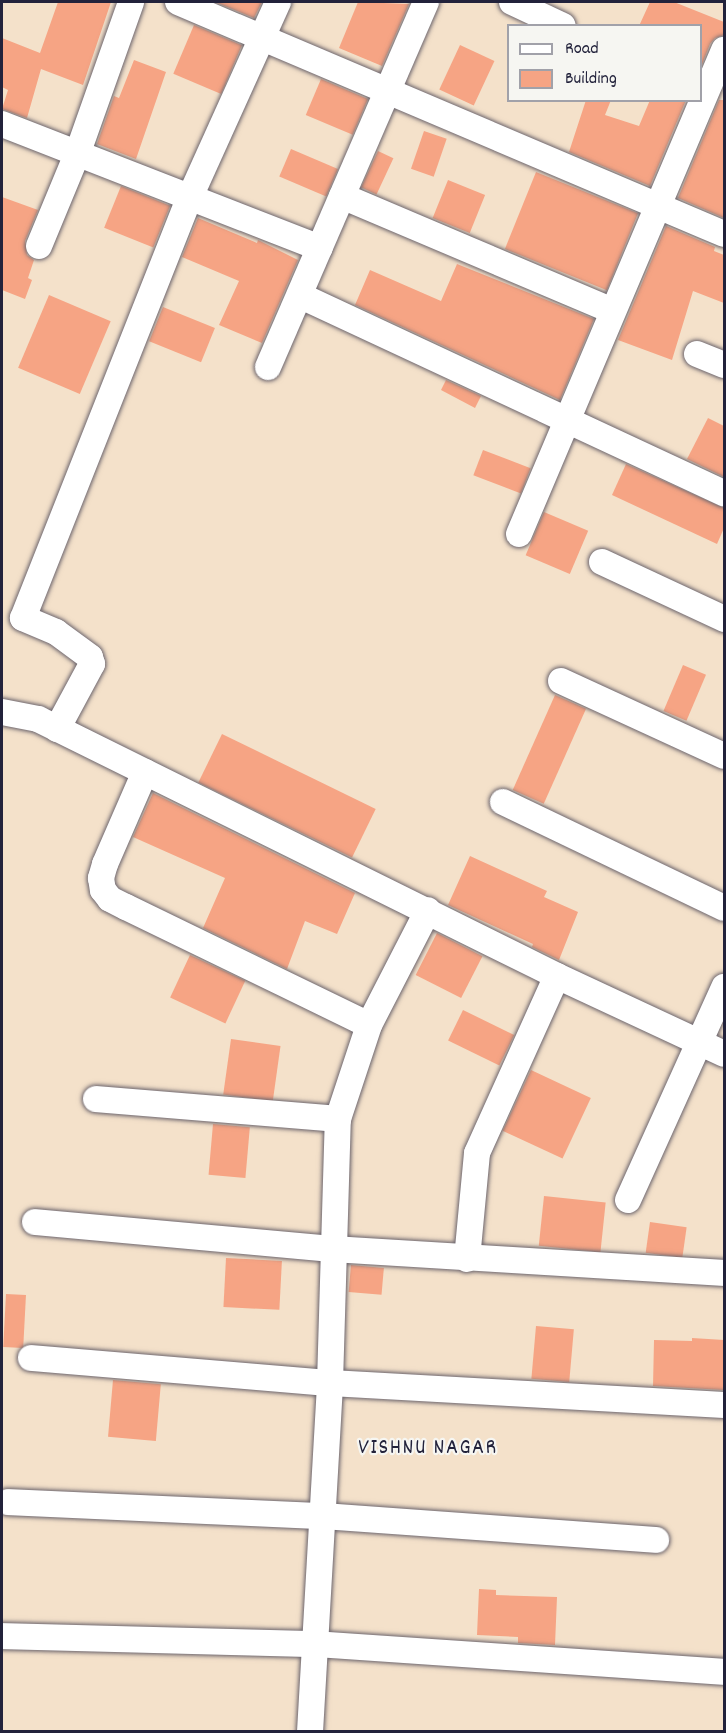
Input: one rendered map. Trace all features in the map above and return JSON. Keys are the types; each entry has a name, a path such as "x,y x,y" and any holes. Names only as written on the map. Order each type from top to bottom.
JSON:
{"street":[{"path":"39,246 78,152 131,2"},
{"path":"178,2 724,234"},
{"path":"57,729 92,664 90,657 56,632 12,615 190,197 278,2"},
{"path":"268,368 301,296 386,89 426,2"},
{"path":"512,2 559,24"},
{"path":"704,91 724,50"},
{"path":"519,534 700,102"},
{"path":"2,124 320,248"},
{"path":"342,196 613,311"},
{"path":"301,296 724,493"},
{"path":"697,354 724,365"},
{"path":"602,562 724,619"},
{"path":"561,681 724,756"},
{"path":"2,712 38,719 428,910 557,976 724,1054"},
{"path":"145,772 101,878 103,891 110,899 369,1025"},
{"path":"503,802 724,908"},
{"path":"310,1731 330,1383 338,1119 369,1025 428,910"},
{"path":"467,1259 477,1153 557,976"},
{"path":"628,1200 724,987"},
{"path":"96,1099 338,1119"},
{"path":"35,1222 333,1250 724,1273"},
{"path":"31,1358 330,1383 724,1405"},
{"path":"8,1502 322,1516 656,1540"},
{"path":"2,1636 315,1644 724,1672"}],"building":[{"path":"58,2 111,2 83,85 41,69 27,118 2,109 8,90 2,87 2,38 40,53"},
{"path":"215,2 262,2 254,18"},
{"path":"358,2 409,4 382,66 339,48"},
{"path":"650,2 674,2 724,22 724,35 715,38 710,44 702,64 702,24 640,24"},
{"path":"194,25 242,45 221,94 173,74"},
{"path":"460,45 494,61 474,105 439,89"},
{"path":"134,60 166,72 136,159 97,144 114,96 119,98"},
{"path":"321,79 368,99 353,135 306,115"},
{"path":"719,100 724,100 724,218 678,198"},
{"path":"585,102 610,102 605,115 639,126 649,102 685,102 650,186 569,152"},
{"path":"424,131 447,139 434,177 411,169"},
{"path":"291,149 338,169 326,197 279,177"},
{"path":"378,151 393,158 377,194 361,187"},
{"path":"536,172 638,213 607,290 505,249"},
{"path":"448,180 485,195 470,233 433,218"},
{"path":"121,186 170,206 153,248 104,228"},
{"path":"2,197 38,210 25,241 27,255 34,260 28,278 32,280 25,299 2,290"},
{"path":"198,218 257,243 258,240 298,260 262,343 219,325 239,281 182,257"},
{"path":"666,226 715,247 714,251 724,255 724,303 693,291 672,360 618,340"},
{"path":"457,264 594,319 560,400 355,305 370,270 441,301"},
{"path":"49,295 111,321 80,394 18,368"},
{"path":"163,307 215,328 201,362 149,341"},
{"path":"446,380 481,396 475,408 441,390"},
{"path":"708,418 724,426 724,477 687,459"},
{"path":"483,450 531,468 521,493 473,475"},
{"path":"626,464 724,508 724,528 717,544 612,495"},
{"path":"544,512 588,531 570,574 526,555"},
{"path":"683,665 706,675 686,721 663,711"},
{"path":"555,695 586,709 544,804 513,790"},
{"path":"222,734 376,809 352,857 198,783"},
{"path":"153,793 355,893 337,934 305,921 287,969 203,928 225,878 133,837"},
{"path":"470,856 547,891 544,897 578,912 559,960 532,947 533,944 448,905"},
{"path":"437,933 482,956 461,998 416,975"},
{"path":"190,955 245,981 225,1023 170,998"},
{"path":"463,1010 514,1035 499,1066 448,1041"},
{"path":"231,1039 281,1046 273,1101 223,1094"},
{"path":"531,1070 591,1098 563,1159 503,1131"},
{"path":"213,1124 250,1127 245,1178 209,1175"},
{"path":"544,1196 606,1202 600,1252 539,1246"},
{"path":"650,1222 687,1227 682,1258 646,1253"},
{"path":"226,1258 282,1261 279,1310 223,1307"},
{"path":"351,1265 384,1268 382,1295 349,1292"},
{"path":"6,1294 26,1295 23,1348 3,1347"},
{"path":"536,1326 574,1329 569,1382 531,1379"},
{"path":"692,1338 724,1340 724,1390 653,1386 654,1340 692,1341"},
{"path":"113,1380 161,1384 156,1441 108,1437"},
{"path":"479,1589 496,1590 496,1595 557,1597 555,1645 518,1643 518,1637 477,1635"}],"district":[{"name":"VISHNU NAGAR","path":"428,1449"}]}
